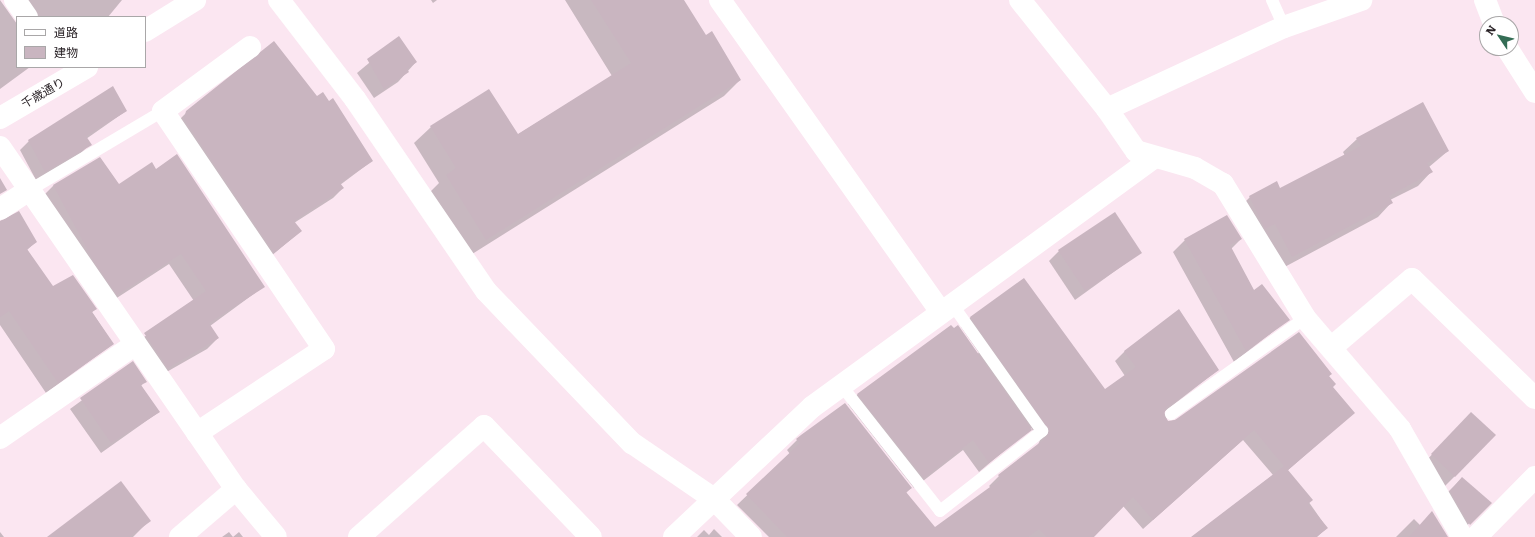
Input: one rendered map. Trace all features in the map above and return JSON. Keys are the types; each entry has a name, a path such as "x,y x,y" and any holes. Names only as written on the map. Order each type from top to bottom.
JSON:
{"street":[{"path":"15,0 26,16"},
{"path":"146,30 195,0"},
{"path":"279,0 355,100 486,291 632,443 714,500 751,537"},
{"path":"720,0 946,308"},
{"path":"1107,109 1284,27 1361,0"},
{"path":"1485,0 1491,16"},
{"path":"1028,3 1107,109 1136,151 1195,168 1223,184 1305,318 1332,347 1400,429 1462,537"},
{"path":"197,433 324,349 163,111 250,46"},
{"path":"1512,56 1535,92"},
{"name":"千歳通り","path":"0,118 73,70"},
{"path":"0,147 28,191 236,489 276,537"},
{"path":"674,537 812,407 1155,157"},
{"path":"0,209 28,191"},
{"path":"1332,347 1412,279 1535,398"},
{"path":"0,438 136,344"},
{"path":"359,537 484,426 591,537"},
{"path":"1476,537 1535,477"},
{"path":"180,537 236,489"}],"lane":[{"path":"1272,0 1284,27"},
{"path":"28,191 163,111"},
{"path":"841,385 940,511 1042,431 946,308"},
{"path":"1171,414 1305,318"}],"building":[{"path":"591,0 684,0 706,35 712,31 741,80 486,240 446,175 456,168 430,126 489,89 518,134 631,63"},
{"path":"399,36 417,62 407,69 409,72 384,89 367,59"},
{"path":"274,41 317,96 323,92 329,101 333,98 373,161 340,183 344,188 294,221 302,231 274,253 184,119 186,111"},
{"path":"113,86 127,111 86,136 92,145 45,172 28,140"},
{"path":"1423,102 1449,151 1427,163 1433,172 1389,196 1393,203 1292,257 1275,224 1265,229 1249,196 1277,181 1280,188 1361,146 1356,138"},
{"path":"177,154 265,287 209,323 219,338 168,368 144,333 206,291 181,254 117,295 93,260 53,185 100,157 119,184 152,162 156,169"},
{"path":"0,178 7,190 0,194"},
{"path":"19,211 37,242 27,249 53,286 73,275 97,309 92,312 114,344 58,383 9,311 0,317 0,221"},
{"path":"1115,212 1142,253 1085,291 1058,250"},
{"path":"1227,215 1242,239 1230,245 1254,290 1262,284 1290,320 1246,351 1184,239"},
{"path":"1024,278 1105,389 1136,367 1124,351 1179,309 1219,370 1166,408 1164,415 1168,421 1175,420 1299,332 1332,374 1329,376 1336,384 1333,387 1355,413 1288,470 1313,500 1308,504 1328,528 1316,537 1191,537 1284,466 1254,430 1153,520 1133,497 1094,537 1047,537 1039,529 1028,537 787,537 746,494 800,443 796,439 845,403 912,488 906,492 935,527 1001,479 998,475 1047,437 1049,430 970,317"},
{"path":"951,325 954,328 958,325 1032,430 989,463 973,440 924,478 857,394"},
{"path":"133,361 147,382 141,385 160,412 111,443 80,398"},
{"path":"1471,412 1496,435 1455,477 1431,454"},
{"path":"1462,477 1492,503 1470,525 1450,491"},
{"path":"121,481 151,521 129,537 47,537"},
{"path":"1432,511 1448,537 1409,537"}]}
